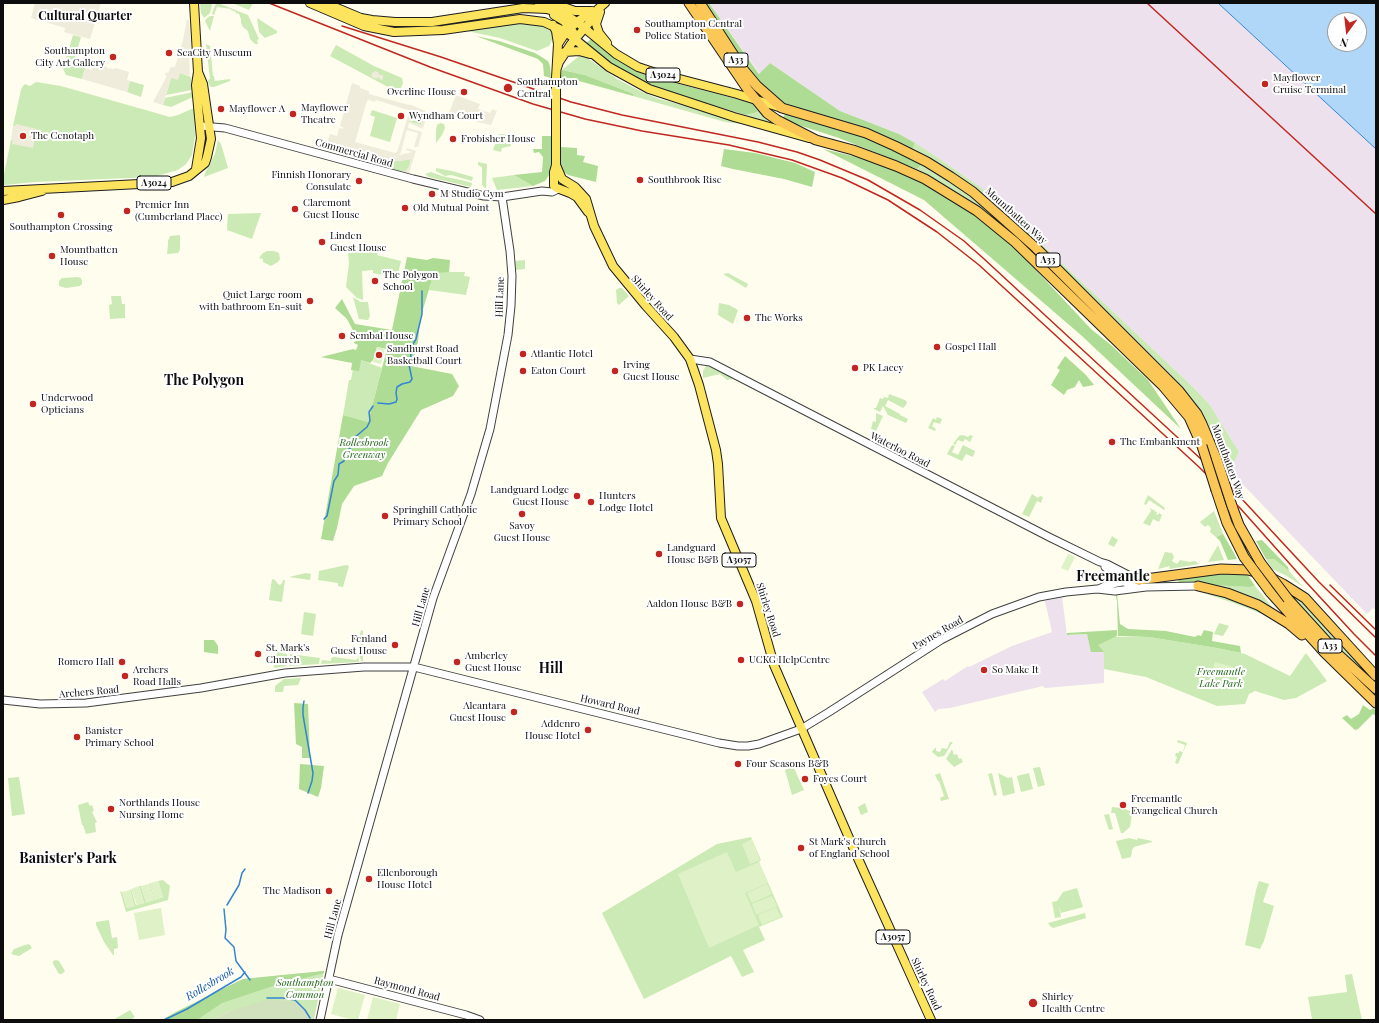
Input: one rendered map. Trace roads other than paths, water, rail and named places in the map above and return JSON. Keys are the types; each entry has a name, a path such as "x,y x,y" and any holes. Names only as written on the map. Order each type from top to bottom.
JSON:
{"highway":[{"name":"A33","path":"689,3 754,99 767,113 777,120 816,140"},
{"name":"A33","path":"700,3 742,68 757,86 782,108"},
{"name":"Mountbatten Way","path":"782,108 866,133 927,162 973,192 1036,248 1179,391 1200,419 1209,438 1232,506 1243,532 1260,562 1288,599 1339,655 1376,689"},
{"name":"Mountbatten Way","path":"816,140 879,159 925,179 977,211 1015,242 1163,386 1189,417 1202,446 1227,523 1244,557 1270,592 1324,652"},
{"path":"1137,584 1221,569 1248,570 1266,575 1305,598 1376,676"},
{"path":"1198,586 1227,593 1258,605 1289,624 1324,652"},
{"name":"A33","path":"1324,652 1376,703"}],"main road":[{"name":"A3024","path":"194,3 198,72 202,80 201,142 196,169"},
{"name":"A3024","path":"310,3 364,26 394,32 443,30 520,19 537,20 553,25"},
{"path":"325,3 361,18 399,22 432,22 509,9 534,8 547,3 552,3 575,10 600,7"},
{"path":"558,44 600,7"},
{"path":"559,183 554,172 556,165 557,68 561,53 572,32 584,28 600,7"},
{"path":"600,7 596,24 599,33 616,54"},
{"path":"534,8 558,17 572,32"},
{"name":"Mountbatten Way","path":"553,25 572,32 593,55 621,75 665,95 742,120 816,140"},
{"path":"553,25 556,31 561,53"},
{"name":"A3024","path":"572,32 584,28"},
{"name":"Mountbatten Way","path":"584,28 616,54 638,67 782,108"},
{"path":"561,53 579,51 593,55"},
{"name":"A3024","path":"3,191 172,182 189,176 205,163 211,145 210,127 202,98"},
{"name":"Shirley Road","path":"559,183 575,187 583,194 606,254 613,266 623,280 681,345 690,359 700,385 716,450 722,518 756,601 774,665 931,1020"},
{"name":"A3024","path":"3,200 40,193 46,189"}],"street":[{"name":"Commercial Road","path":"201,126 225,128 422,182 474,194 502,197 542,191 559,183"},
{"name":"Hill Lane","path":"320,1020 338,934 414,667 438,584 456,538 477,474 492,416 506,346 511,306 512,276 509,242 502,197"},
{"name":"Waterloo Road","path":"690,359 710,362 848,434 1100,562 1107,564 1137,584"},
{"name":"Waterloo Road","path":"1100,562 1124,582"},
{"path":"1111,584 1114,573"},
{"name":"Paynes Road","path":"1099,589 1103,586 1124,582 1137,584 1198,586"},
{"name":"Paynes Road","path":"801,729 941,640 992,614 1044,595 1099,589 1115,591 1137,584"},
{"name":"Archers Road","path":"3,700 40,704 86,703 200,688 285,673 364,667 414,667"},
{"name":"Howard Road","path":"414,667 732,745 748,746 759,744 801,729"},
{"name":"Raymond Road","path":"329,979 480,1020"}],"water":[{"path":"1218,3 1376,3 1376,149"}],"waterway":[{"name":"Rollesbrook","path":"378,403 389,404 396,402 397,387 410,382 412,379 409,365 411,357 410,349 416,339 422,314 422,291"},
{"name":"Rollesbrook","path":"324,519 327,516 334,481 338,475 339,464 344,461 345,452 353,446 354,438 367,427 370,421 369,412 373,406"},
{"name":"Rollesbrook","path":"304,701 303,715 313,773 308,793"},
{"name":"Rollesbrook","path":"227,905 239,885 242,873 245,869"},
{"name":"Rollesbrook","path":"224,909 226,930 225,938 234,947 236,961 250,980"},
{"name":"Rollesbrook","path":"164,1020 187,1009 241,977 245,972"},
{"path":"267,998 295,1000 305,1010 310,1018"}],"railway":[{"path":"269,3 430,67 533,104 585,119 642,131 729,145 792,160 842,178 888,200 937,232 979,265 1199,467 1240,508 1306,582 1376,656"},
{"path":"1147,3 1376,214"},
{"path":"342,26 441,57 571,102 622,115 758,142 797,152 868,180 920,210 964,241 1228,484 1319,582 1376,638"},
{"path":"1330,585 1376,630"}],"place":[{"name":"Southampton Central Police Station","path":"637,30"},
{"name":"SeaCity Museum","path":"169,53"},
{"name":"Southampton City Art Gallery","path":"113,57"},
{"name":"Mayflower Cruise Terminal","path":"1265,84"},
{"name":"Southampton Central","path":"508,88"},
{"name":"Overline House","path":"464,92"},
{"name":"Mayflower A","path":"221,109"},
{"name":"Mayflower Theatre","path":"293,114"},
{"name":"Wyndham Court","path":"401,116"},
{"name":"The Cenotaph","path":"23,136"},
{"name":"Frobisher House","path":"453,139"},
{"name":"Southbrook Rise","path":"640,180"},
{"name":"Finnish Honorary Consulate","path":"359,181"},
{"name":"M Studio Gym","path":"432,194"},
{"name":"Old Mutual Point","path":"405,208"},
{"name":"Claremont Guest House","path":"295,209"},
{"name":"Premier Inn (Cumberland Place)","path":"127,211"},
{"name":"Southampton Crossing","path":"61,215"},
{"name":"Linden Guest House","path":"322,242"},
{"name":"Mountbatten House","path":"52,256"},
{"name":"The Polygon School","path":"375,281"},
{"name":"Quiet Large room with bathroom En-suit","path":"310,301"},
{"name":"The Works","path":"747,318"},
{"name":"Sembal House","path":"342,336"},
{"name":"Gospel Hall","path":"937,347"},
{"name":"Atlantic Hotel","path":"523,354"},
{"name":"Sandhurst Road Basketball Court","path":"379,355"},
{"name":"PK Lacey","path":"855,368"},
{"name":"Eaton Court","path":"523,371"},
{"name":"Irving Guest House","path":"615,371"},
{"name":"Underwood Opticians","path":"33,404"},
{"name":"The Embankment","path":"1112,442"},
{"name":"Landguard Lodge Guest House","path":"577,496"},
{"name":"Hunters Lodge Hotel","path":"591,502"},
{"name":"Savoy Guest House","path":"522,514"},
{"name":"Springhill Catholic Primary School","path":"385,516"},
{"name":"Landguard House B&B","path":"659,554"},
{"name":"Aaldon House B&B","path":"740,604"},
{"name":"Fenland Guest House","path":"395,645"},
{"name":"St. Mark's Church","path":"258,654"},
{"name":"UCKG HelpCentre","path":"741,660"},
{"name":"Romero Hall","path":"122,662"},
{"name":"Amberley Guest House","path":"457,662"},
{"name":"So Make It","path":"984,670"},
{"name":"Archers Road Halls","path":"125,676"},
{"name":"Alcantara Guest House","path":"514,712"},
{"name":"Addenro House Hotel","path":"588,730"},
{"name":"Banister Primary School","path":"77,737"},
{"name":"Four Seasons B&B","path":"738,764"},
{"name":"Foyes Court","path":"805,779"},
{"name":"Freemantle Evangelical Church","path":"1123,805"},
{"name":"Northlands House Nursing Home","path":"111,809"},
{"name":"St Mark's Church of England School","path":"801,848"},
{"name":"Ellenborough House Hotel","path":"369,879"},
{"name":"The Madison","path":"329,891"},
{"name":"Shirley Health Centre","path":"1033,1003"}],"district":[{"name":"Cultural Quarter","path":"85,16"},
{"name":"The Polygon","path":"204,381"},
{"name":"Freemantle","path":"1113,577"},
{"name":"Hill","path":"551,669"},
{"name":"Banister's Park","path":"68,859"}],"park label":[{"name":"Rollesbrook Greenway","path":"364,448"},
{"name":"Freemantle Lake Park","path":"1221,678"},
{"name":"Southampton Common","path":"305,988"}]}
